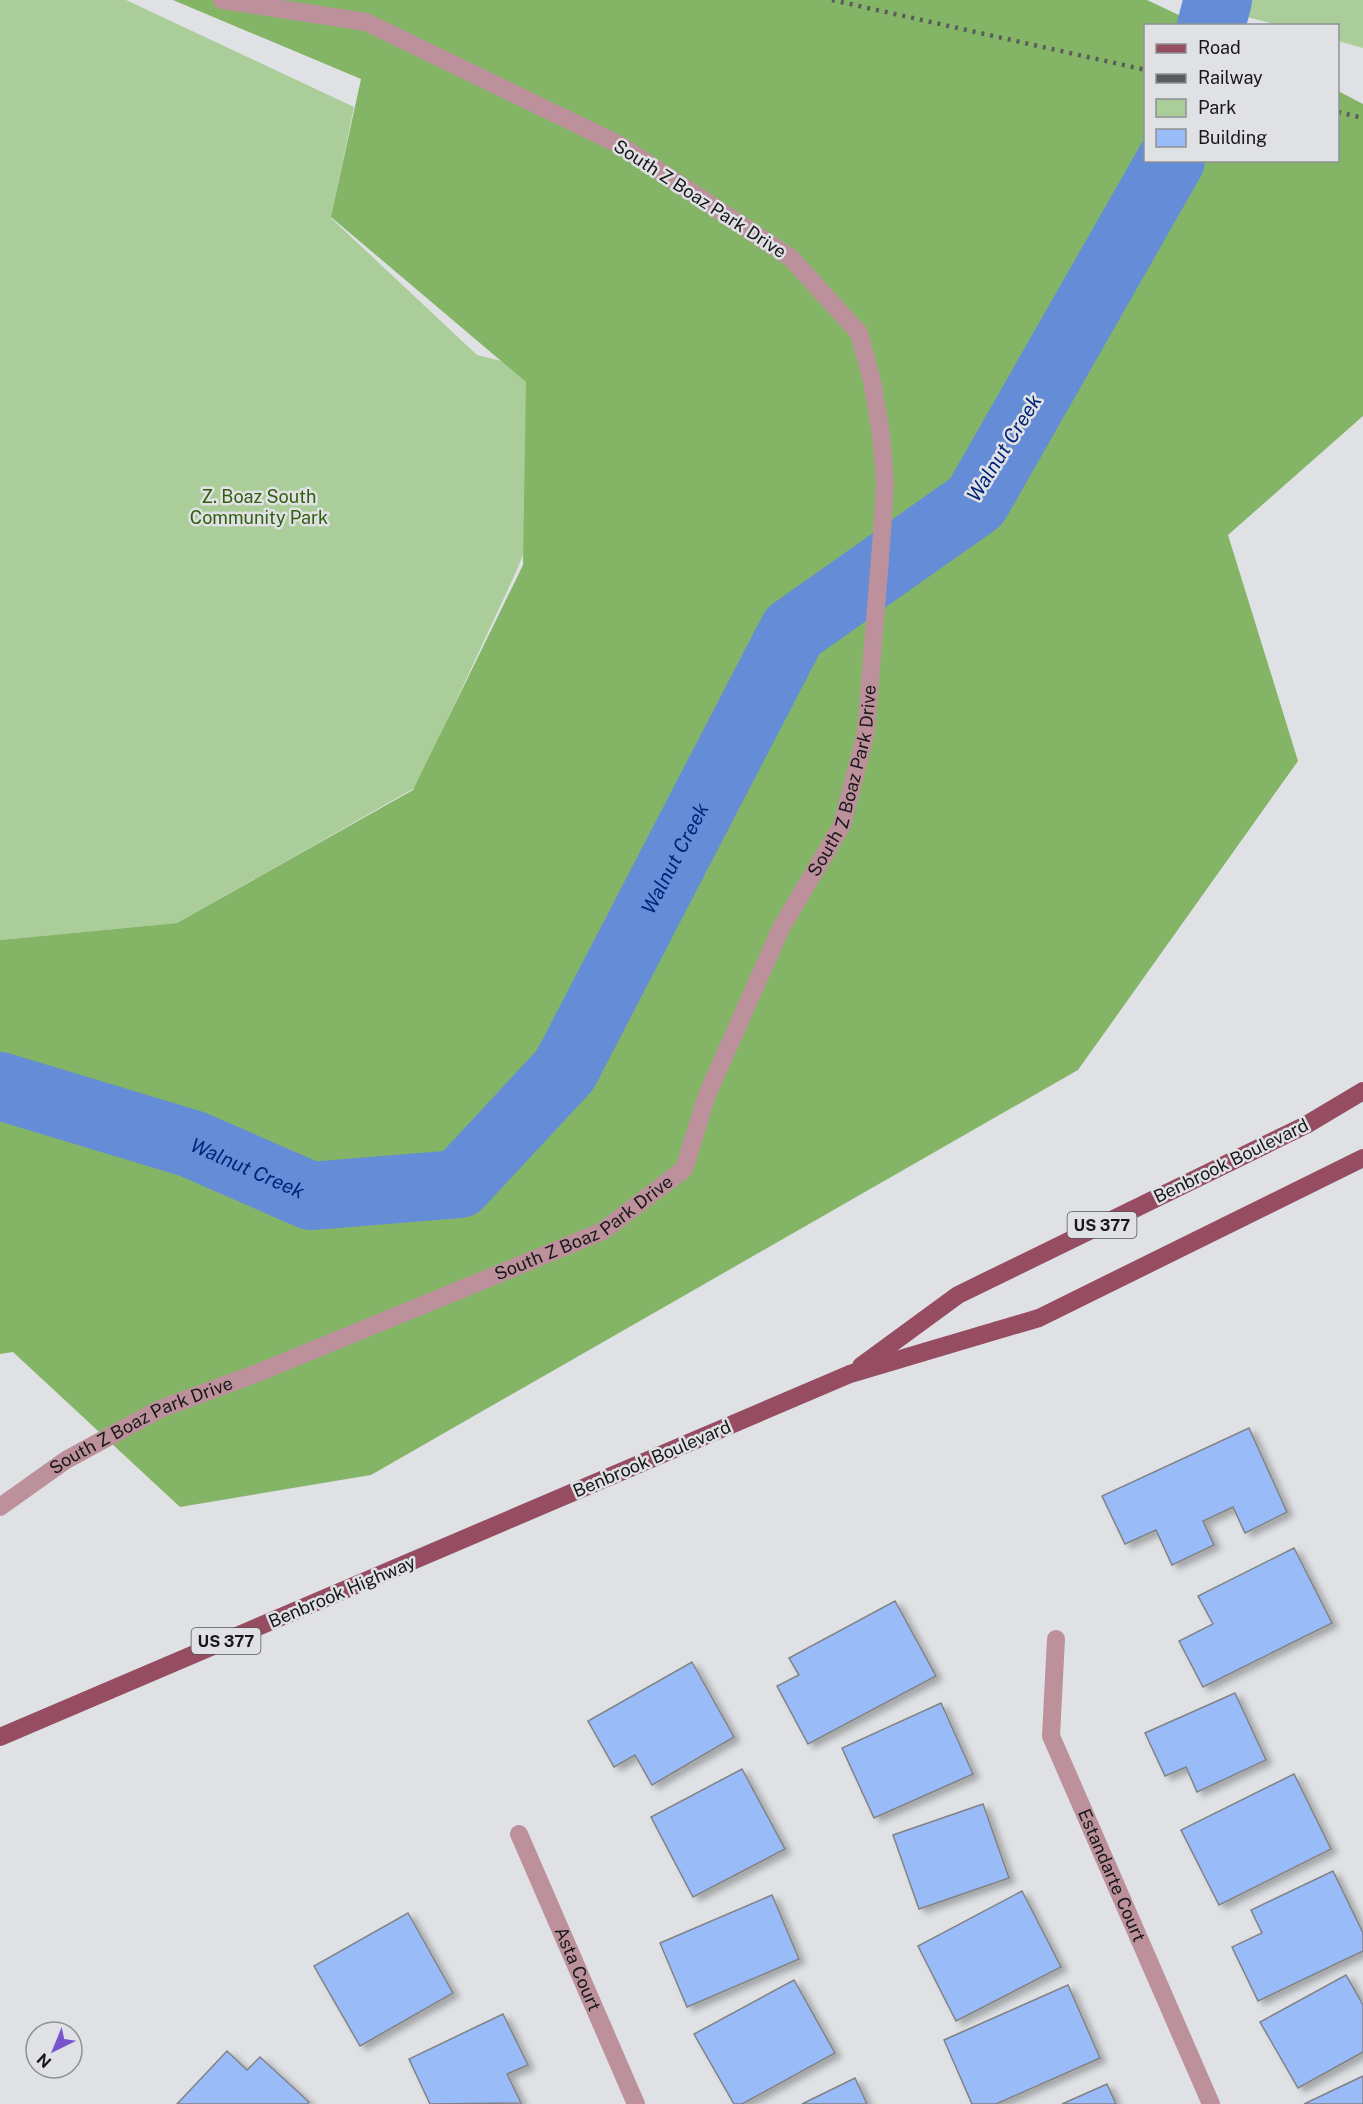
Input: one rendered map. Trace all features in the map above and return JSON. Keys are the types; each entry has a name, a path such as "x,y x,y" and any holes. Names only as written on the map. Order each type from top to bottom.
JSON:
{"main road":[{"name":"Benbrook Boulevard","path":"850,1374 958,1295 1306,1125 1363,1090"},
{"name":"Benbrook Boulevard","path":"453,1545 850,1374 1039,1318 1363,1158"},
{"name":"Benbrook Highway","path":"0,1737 453,1545"}],"street":[{"name":"South Z Boaz Park Drive","path":"0,1507 66,1460 160,1408 255,1374 603,1231 684,1169 707,1095 781,928 842,825 866,732 885,482 873,381 859,333 791,258 620,146 366,22 222,0"},
{"name":"Estandarte Court","path":"1056,1639 1051,1736 1211,2104"},
{"name":"Asta Court","path":"519,1834 636,2104"}],"green space":[{"name":"Z. Boaz South Community Park","path":"0,0 126,0 354,107 331,218 477,355 580,380 532,533 416,787 177,923 0,940"},
{"path":"173,0 1147,0 1198,24 1144,24 1144,162 1339,162 1339,92 1363,104 1363,416 1228,535 1298,761 1078,1070 371,1475 180,1507 13,1352 0,1354 0,940 177,923 413,790 523,565 526,382 331,217 361,79"},
{"path":"1182,0 1363,0 1363,48 1339,41 1339,24 1274,24"}],"building":[{"path":"1249,1428 1287,1512 1245,1533 1233,1507 1203,1521 1214,1545 1172,1565 1156,1530 1125,1544 1102,1496"},
{"path":"1294,1548 1332,1623 1203,1687 1179,1641 1213,1624 1198,1596"},
{"path":"895,1601 936,1676 808,1744 777,1686 799,1675 789,1658"},
{"path":"692,1662 734,1737 652,1785 635,1755 614,1767 588,1721"},
{"path":"1235,1693 1266,1760 1197,1792 1186,1767 1165,1776 1145,1733"},
{"path":"941,1703 973,1774 874,1818 842,1748"},
{"path":"742,1769 785,1849 693,1897 651,1817"},
{"path":"1294,1774 1331,1849 1219,1905 1181,1830"},
{"path":"983,1804 1009,1878 919,1909 893,1835"},
{"path":"1333,1871 1363,1933 1363,1951 1258,2001 1232,1947 1262,1933 1251,1910"},
{"path":"1022,1891 1061,1967 956,2021 918,1946"},
{"path":"772,1895 799,1959 687,2007 660,1943"},
{"path":"408,1913 453,1993 360,2046 314,1966"},
{"path":"1346,1975 1363,2005 1363,2052 1298,2088 1260,2022"},
{"path":"794,1980 835,2053 742,2104 734,2104 694,2034"},
{"path":"1068,1985 1100,2058 996,2104 972,2104 944,2040"},
{"path":"503,2014 528,2065 507,2074 521,2103 430,2104 409,2059"},
{"path":"227,2051 247,2070 260,2057 309,2102 307,2104 177,2104"},
{"path":"1363,2076 1363,2104 1304,2104"},
{"path":"855,2078 867,2104 802,2104"},
{"path":"1107,2084 1116,2104 1062,2104"}],"waterway":[{"name":"Walnut Creek","path":"1212,24 1218,0"},
{"name":"Walnut Creek","path":"0,1086 192,1144 311,1196 459,1184 565,1070 793,631 976,502 1170,162"}],"railway":[{"path":"832,0 1144,70"},
{"path":"1339,112 1363,118"}]}
